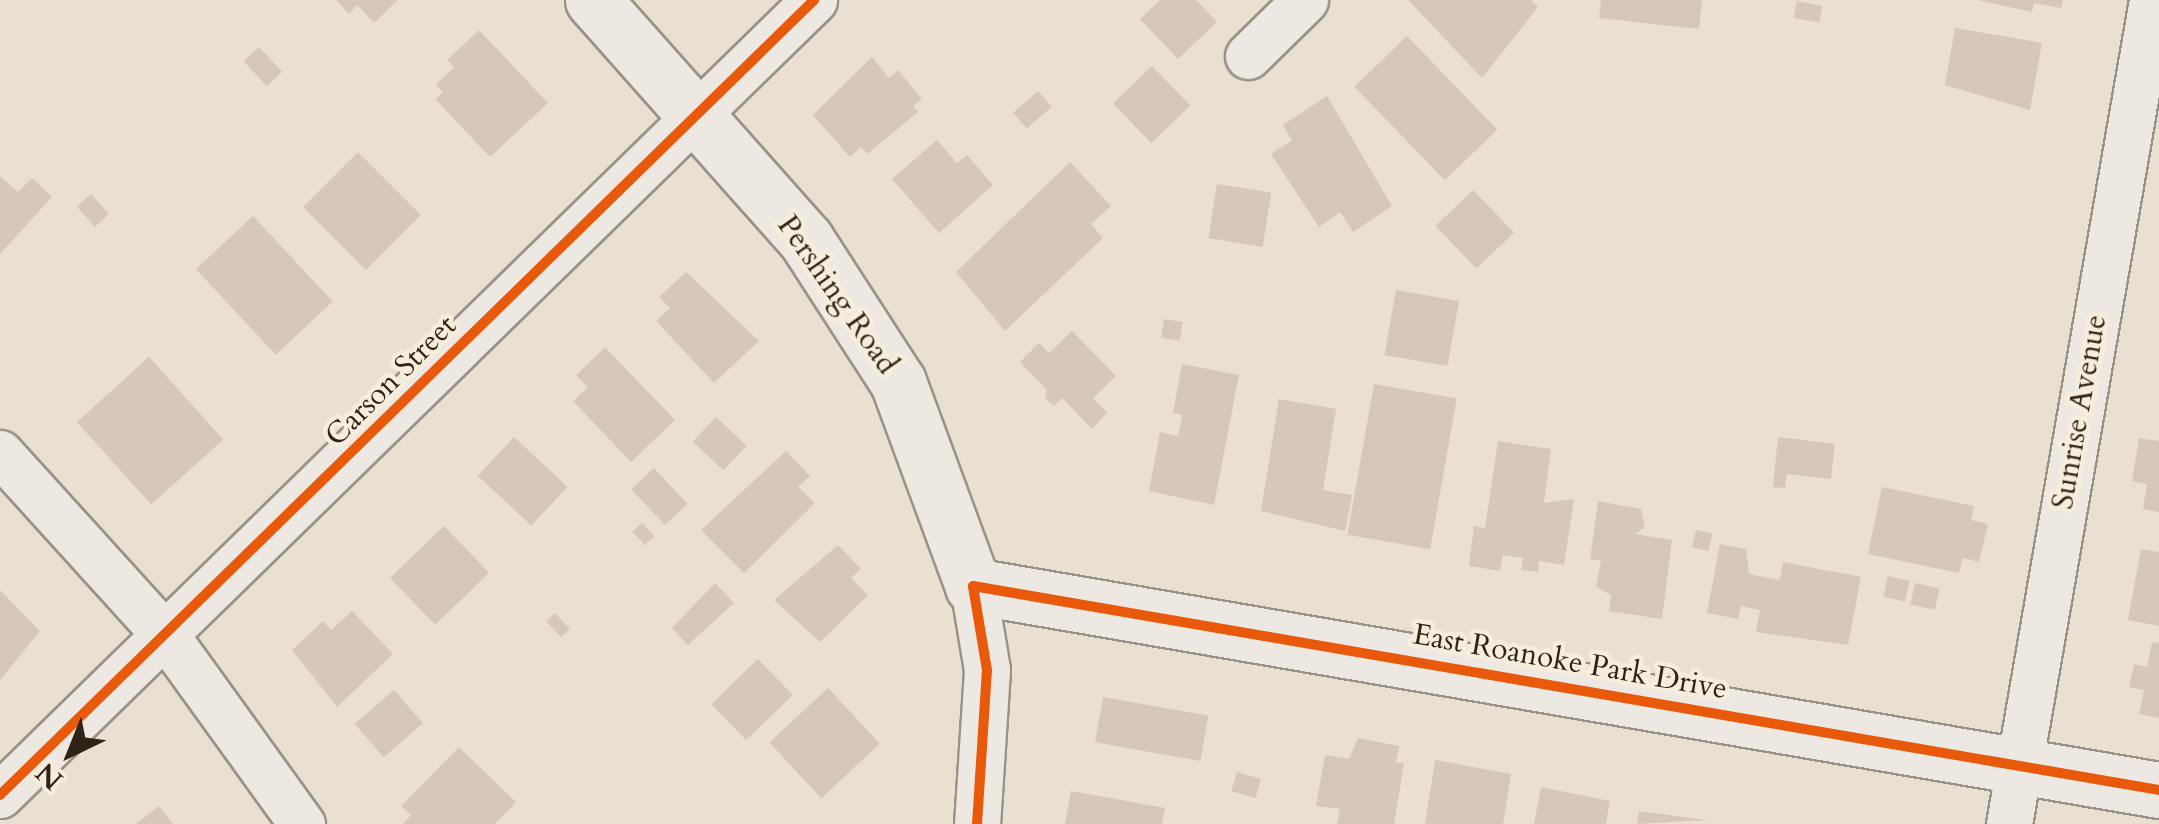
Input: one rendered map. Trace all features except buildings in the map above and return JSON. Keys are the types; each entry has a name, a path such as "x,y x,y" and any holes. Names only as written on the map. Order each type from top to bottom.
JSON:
{"street":[{"name":"Pershing Road","path":"593,0 806,240 898,382 973,586"},
{"name":"Carson Street","path":"0,795 168,636 814,0"},
{"path":"1248,56 1305,0"},
{"name":"Sunrise Avenue","path":"2009,824 2152,0"},
{"path":"0,454 168,636 302,824"},
{"path":"973,586 987,670 977,824"},
{"name":"East Roanoke Park Drive","path":"973,586 2159,790"}],"cycle path":[{"path":"0,795 814,0"},
{"path":"977,824 987,670 973,586 2159,790"}]}
